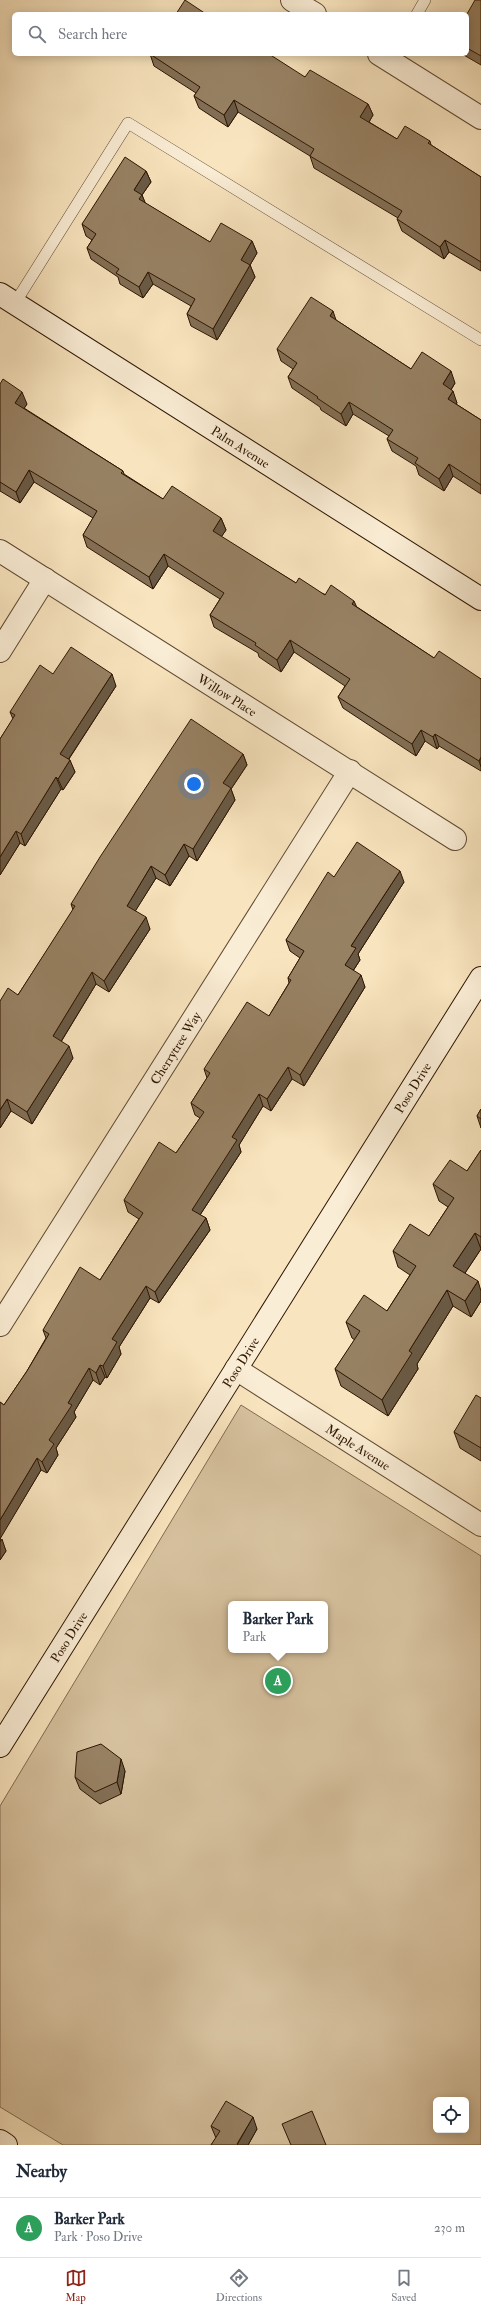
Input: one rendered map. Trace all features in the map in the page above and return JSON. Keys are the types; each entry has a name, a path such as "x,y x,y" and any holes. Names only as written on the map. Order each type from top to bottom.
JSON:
{"street":[{"path":"292,0 312,12"},
{"path":"386,56 481,118"},
{"name":"Palm Avenue","path":"7,298 481,598"},
{"name":"Willow Place","path":"0,551 456,839"},
{"path":"0,651 45,579"},
{"name":"Cherrytree Way","path":"0,1325 350,771"},
{"name":"Poso Drive","path":"0,1746 481,978"},
{"name":"Maple Avenue","path":"236,1369 481,1525"},
{"path":"0,2142 6,2145"}],"lane":[{"path":"417,12 425,0"},
{"path":"7,298 128,123 481,340"}],"shaded area":[{"path":"241,1405 481,1556 481,2145 63,2145 0,2107 0,1806"}],"building":[{"path":"185,0 203,12 177,12"},
{"path":"475,0 481,0 481,56 469,49 468,12"},
{"path":"153,56 272,56 305,77 310,70 368,104 360,117 397,139 405,126 430,141 428,143 481,177 481,262 445,240 440,247 397,219 402,211 310,156 314,149 234,100 224,115 194,96 200,87"},
{"path":"125,157 146,171 134,190 142,195 139,199 210,242 221,223 252,241 241,260 250,265 213,329 187,314 195,299 148,272 139,287 116,273 119,269 87,248 96,234 82,224"},
{"path":"311,297 333,311 330,316 411,369 422,352 451,371 443,384 453,391 448,399 481,420 481,485 449,464 439,479 415,463 418,458 387,439 393,430 349,402 341,414 288,377 297,363 277,349"},
{"path":"3,379 22,392 15,403 123,471 121,473 163,499 172,486 221,518 213,531 296,583 299,578 325,595 331,585 354,601 352,604 434,658 439,651 481,679 481,757 479,761 435,734 433,737 421,730 412,744 338,697 350,679 290,640 277,660 255,645 256,643 210,615 224,593 164,554 149,577 83,535 97,511 29,470 16,492 0,482 0,384"},
{"path":"71,647 112,674 60,754 70,760 58,779 56,777 21,834 16,831 0,857 0,739 15,715 10,712 40,665 53,674"},
{"path":"191,719 243,754 223,783 231,788 193,849 184,844 165,875 151,866 127,906 146,917 104,981 92,972 53,1036 69,1046 27,1112 7,1099 0,1110 0,1001 8,988 18,995 75,906 71,904 100,857"},
{"path":"357,842 400,871 351,946 356,948 345,965 361,975 300,1075 288,1067 267,1099 259,1094 232,1137 237,1140 192,1210 206,1218 155,1292 146,1286 112,1339 117,1342 103,1366 100,1365 96,1373 89,1368 68,1403 72,1405 49,1440 54,1444 42,1462 37,1458 0,1520 0,1402 4,1405 27,1371 49,1334 43,1330 80,1267 100,1280 143,1213 124,1200 159,1142 176,1153 204,1112 191,1103 210,1073 204,1069 247,1002 269,1016 291,980 288,978 304,951 286,940 328,872 334,877"},
{"path":"481,1109 481,1119 477,1116"},
{"path":"481,1150 481,1237 475,1233 453,1266 478,1281 465,1301 447,1290 409,1351 412,1353 382,1400 335,1369 360,1331 346,1322 364,1295 387,1311 416,1266 393,1251 410,1224 429,1236 454,1198 433,1184 450,1160 467,1171"},
{"path":"476,1395 481,1398 481,1448 454,1432"},
{"path":"101,1744 121,1759 117,1782 95,1792 75,1777 77,1752"},
{"path":"226,2101 253,2117 237,2144 238,2145 211,2145 220,2131 211,2126"},
{"path":"312,2111 326,2145 291,2145 282,2124"}],"place":[{"name":"Barker Park","path":"278,1681"}]}
